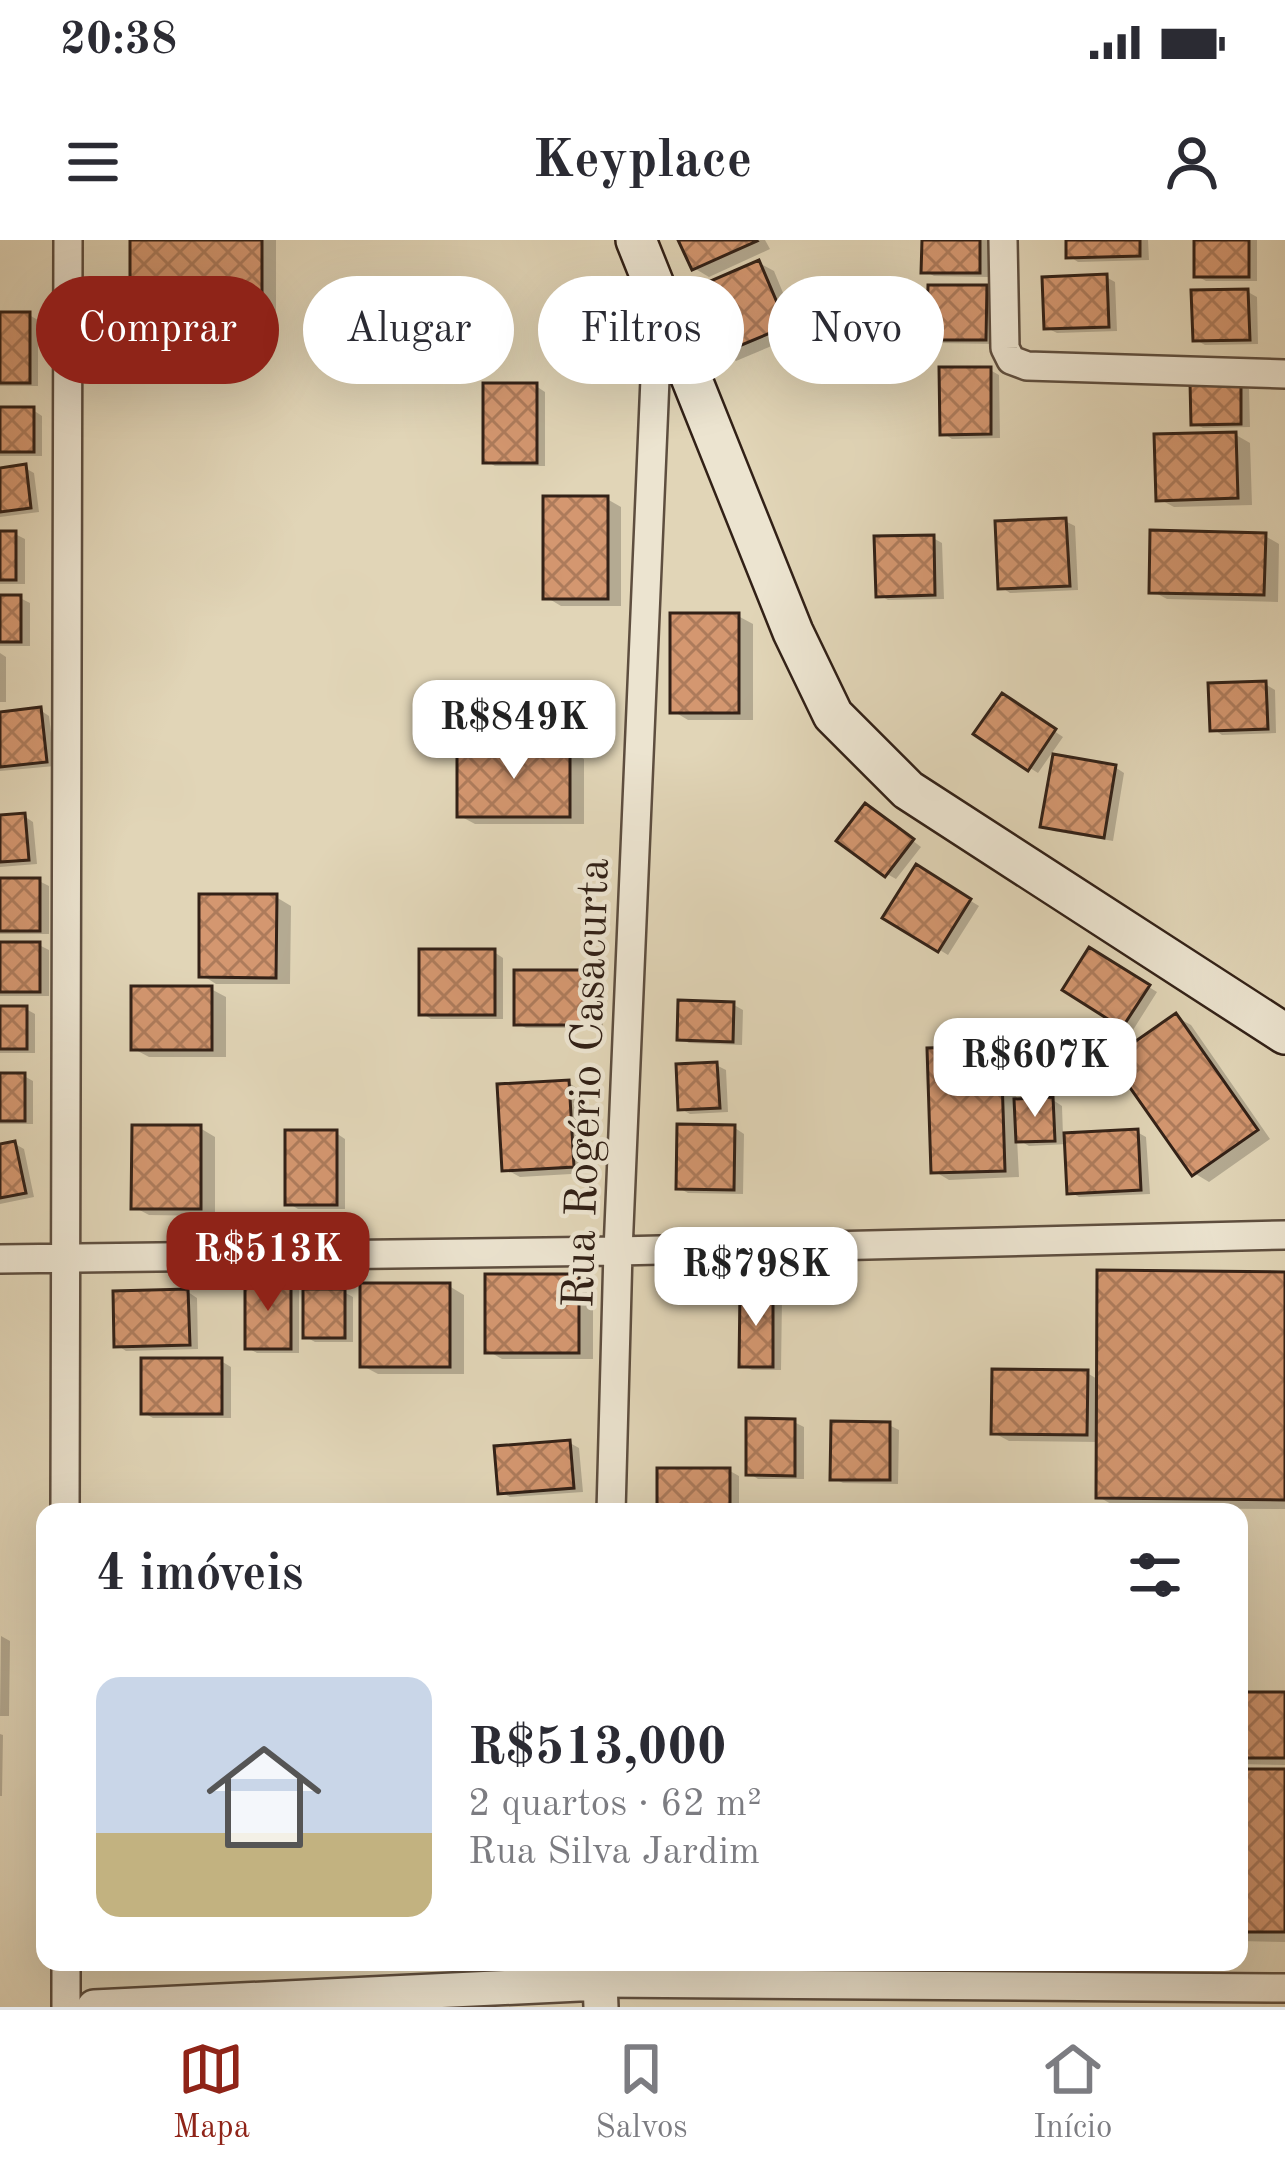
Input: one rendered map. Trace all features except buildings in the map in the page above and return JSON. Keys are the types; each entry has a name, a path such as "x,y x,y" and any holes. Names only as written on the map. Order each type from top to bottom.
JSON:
{"main road":[{"path":"636,240 650,276"},
{"path":"694,384 793,632 833,715 908,790 1285,1034"}],"street":[{"path":"65,1503 68,240"},
{"path":"1003,240 1005,348 1010,360 1027,366 1285,374"},
{"name":"Rua Rogério Casacurta","path":"611,1503 655,384"},
{"path":"0,1259 1285,1235"},
{"path":"66,1971 67,2007"},
{"path":"94,2007 601,1984 1285,1988"}]}
